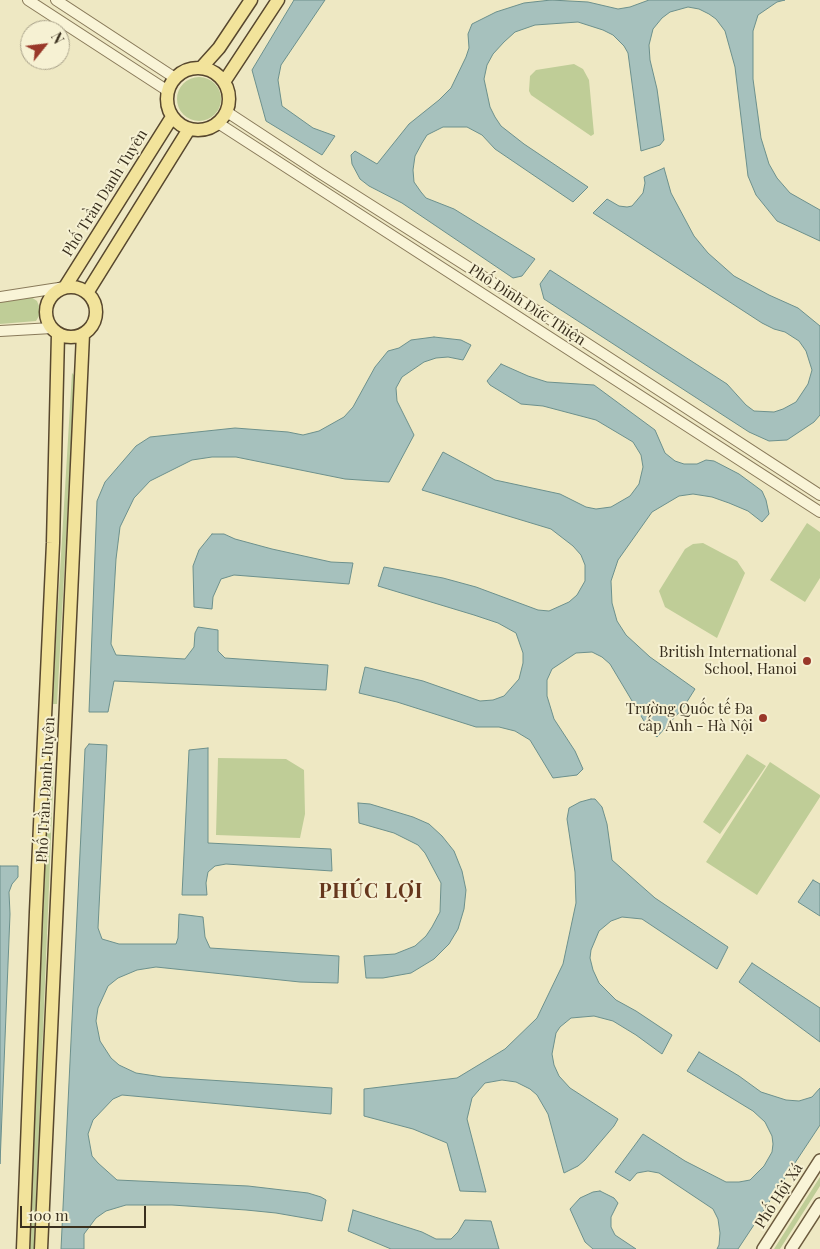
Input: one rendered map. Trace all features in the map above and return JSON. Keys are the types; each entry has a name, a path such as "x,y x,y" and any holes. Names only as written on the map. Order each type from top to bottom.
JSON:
{"main road":[{"path":"201,68 220,48 251,0"},
{"path":"224,82 278,0"},
{"path":"201,68 214,72 224,82 229,96 227,112 218,123 204,130 189,129 172,117 167,104 168,91 176,78 187,70 201,68"},
{"name":"Phố Trần Danh Tuyên","path":"65,287 172,117"},
{"path":"87,293 189,129"},
{"path":"65,287 76,288 87,293 94,302 96,314 92,324 83,334 70,337 55,331 46,316 48,302 55,293 65,287"},
{"name":"Phố Trần Danh Tuyên","path":"23,1249 53,543 55,331"},
{"name":"Phố Trần Danh Tuyên","path":"41,1249 83,334"},
{"name":"Phố Hội Xá","path":"762,1249 820,1160"},
{"path":"791,1249 820,1204"}],"street":[{"path":"28,0 168,91"},
{"path":"56,0 176,78"},
{"name":"Phố Đinh Đức Thiện","path":"227,112 820,495"},
{"name":"Phố Đinh Đức Thiện","path":"218,123 820,512"},
{"path":"286,168 293,156"},
{"path":"0,297 65,287"},
{"path":"0,331 55,331"}],"green space":[{"path":"574,64 583,69 589,80 594,134 591,136 531,95 529,91 530,76 536,70"},
{"path":"199,77 211,81 217,87 221,99 217,111 211,117 199,121 187,117 181,111 177,99 181,87 187,81"},
{"path":"31,297 37,301 39,306 39,316 36,321 0,324 0,301"},
{"path":"72,373 75,376 57,704 52,704"},
{"path":"807,523 820,532 820,578 805,602 770,580"},
{"path":"703,543 737,561 745,573 717,638 665,607 659,591 685,549 693,544"},
{"path":"747,754 766,766 720,834 703,822"},
{"path":"218,758 286,759 304,770 305,814 300,838 216,835"},
{"path":"770,762 820,795 820,797 757,895 706,862"},
{"path":"49,764 54,765 34,1249 29,1249"},
{"path":"820,1177 820,1186 780,1249 774,1249"}],"water":[{"path":"294,0 325,0 281,65 278,80 282,106 313,128 335,136 322,155 266,121 252,70"},
{"path":"551,0 588,2 618,9 649,0 785,0 777,2 758,15 753,31 753,79 761,138 769,164 777,178 790,193 820,210 820,241 777,221 756,195 748,176 735,67 725,31 716,19 709,14 699,9 688,7 670,12 653,29 649,45 650,60 657,89 664,140 660,145 641,151 628,53 613,35 578,22 535,25 515,32 493,54 487,65 484,79 490,107 495,117 501,126 524,144 588,187 573,202 495,149 482,135 467,127 443,127 427,135 422,143 415,156 413,170 414,182 421,192 426,198 454,209 535,259 522,276 513,278 402,203 369,186 360,179 352,164 351,155 355,151 377,164 409,124 451,88 469,48 468,34 472,24 496,12 524,3"},
{"path":"664,168 671,193 694,236 708,253 734,276 798,308 820,326 820,415 814,422 787,440 769,441 749,432 544,299 540,284 550,270 727,384 754,411 774,412 796,402 808,384 812,370 806,351 799,341 785,332 762,323 593,213 607,199 619,206 632,206 643,193 644,177"},
{"path":"434,337 461,340 471,345 463,360 448,357 436,358 424,362 402,377 396,388 397,401 414,435 389,482 345,479 236,457 212,457 192,460 150,481 134,498 120,527 116,559 111,644 116,655 185,659 194,647 195,633 198,627 218,630 218,651 225,658 328,665 326,690 114,681 108,712 89,712 97,501 105,482 136,446 150,437 235,428 303,435 319,431 344,417 353,407 375,367 388,351 399,348 411,340"},
{"path":"501,364 547,382 594,385 655,430 665,453 675,461 684,464 697,464 706,460 714,461 739,474 754,485 762,491 769,514 762,522 748,511 729,503 712,497 693,494 679,496 652,512 618,560 611,581 612,603 617,621 626,635 650,657 695,689 683,708 657,737 650,731 610,664 602,657 592,652 576,653 552,669 547,680 547,696 554,719 575,751 583,769 577,775 553,778 530,740 515,731 499,727 476,727 397,702 359,693 365,667 423,681 480,701 493,700 504,696 519,679 523,663 523,653 516,633 498,623 378,586 384,567 443,578 476,587 538,610 549,611 569,602 577,595 585,581 585,565 581,555 573,546 551,529 422,490 443,452 495,480 560,494 586,507 596,509 611,507 630,496 639,484 643,467 641,455 633,442 596,420 543,406 521,404 490,385 487,381"},
{"path":"212,534 224,534 272,549 331,562 353,563 349,584 234,575 221,579 213,597 212,609 194,607 193,566 199,550"},
{"path":"89,744 107,745 98,928 102,939 119,944 176,944 179,914 203,917 205,937 210,948 339,956 338,983 300,982 156,967 137,970 118,978 108,986 98,1008 96,1021 100,1041 111,1058 119,1065 136,1073 162,1077 332,1088 331,1114 122,1095 113,1099 93,1120 88,1134 92,1156 117,1180 248,1186 308,1193 326,1200 322,1221 246,1210 172,1205 126,1205 106,1211 96,1218 84,1234 84,1249 61,1249 85,749"},
{"path":"208,748 208,843 331,849 332,871 226,864 215,866 208,872 206,883 207,895 182,895 189,750"},
{"path":"595,799 602,807 607,824 612,860 655,898 728,947 717,969 642,919 622,917 611,921 599,931 591,950 590,958 599,983 616,1000 672,1035 662,1054 613,1021 594,1016 571,1018 556,1033 552,1054 554,1065 559,1076 570,1088 618,1119 614,1126 585,1160 564,1173 548,1114 537,1095 516,1082 502,1080 485,1083 472,1098 467,1119 486,1192 460,1191 447,1143 413,1129 364,1116 364,1089 457,1078 505,1049 537,1018 563,964 576,903 575,872 567,819 569,808"},
{"path":"358,803 370,804 429,824 454,851 462,871 466,890 464,909 458,929 449,944 434,959 411,973 383,978 366,978 364,956 395,954 415,946 426,936 440,912 441,883 425,853 418,845 394,833 359,823"},
{"path":"0,866 18,866 18,877 12,884 9,892 10,914 0,1164"},
{"path":"813,880 820,884 820,916 798,902"},
{"path":"752,963 820,1008 820,1042 739,982"},
{"path":"699,1052 739,1076 761,1092 786,1100 799,1101 812,1097 820,1088 820,1125 738,1249 717,1249 720,1233 718,1219 713,1209 659,1173 648,1171 637,1173 630,1181 615,1172 643,1134 685,1161 726,1182 750,1180 764,1166 772,1152 773,1144 772,1136 765,1122 753,1111 687,1071"},
{"path":"600,1191 614,1198 618,1203 611,1217 611,1227 615,1235 636,1249 593,1249 585,1242 570,1209 580,1198"},
{"path":"353,1210 422,1232 436,1239 451,1239 465,1220 491,1221 499,1249 391,1249 348,1231"}],"place":[{"name":"British International School, Hanoi","path":"807,661"},
{"name":"Trường Quốc tế Đa cấp Anh - Hà Nội","path":"763,718"}],"district":[{"name":"PHÚC LỢI","path":"371,892"}]}
